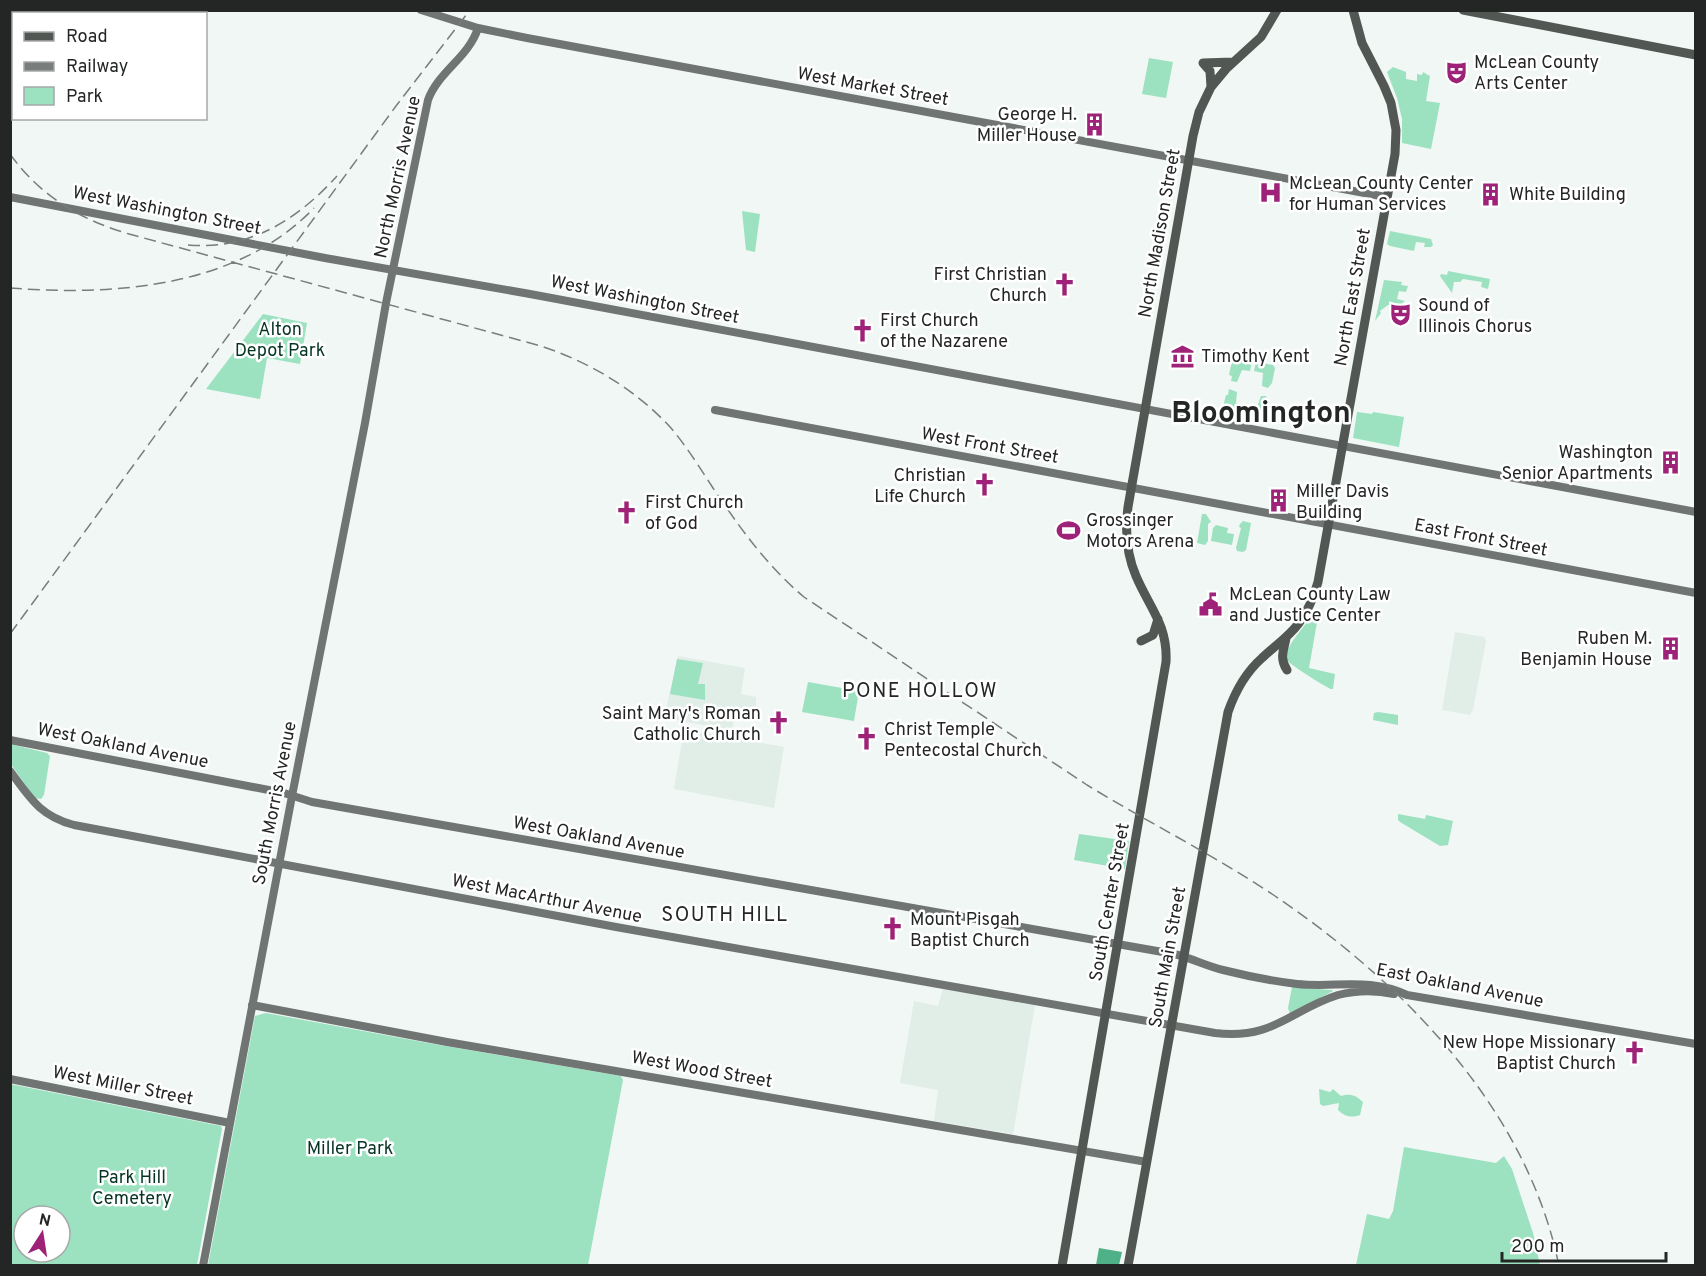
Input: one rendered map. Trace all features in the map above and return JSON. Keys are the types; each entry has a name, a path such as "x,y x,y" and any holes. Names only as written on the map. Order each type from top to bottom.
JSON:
{"main road":[{"name":"West Market Street","path":"421,10 478,28 1386,197"},
{"name":"North Madison Street","path":"1128,550 1126,519 1131,488 1199,112 1211,87 1233,62 1261,37 1277,10"},
{"name":"North East Street","path":"1286,638 1300,622 1316,591 1396,145 1394,116 1387,91 1362,43 1353,10"},
{"path":"1356,21 1360,10"},
{"path":"1463,10 1695,55"},
{"name":"North Morris Avenue","path":"379,346 428,100 438,81 471,44 478,28"},
{"path":"1211,87 1210,71 1203,63 1233,62"},
{"name":"West Washington Street","path":"10,197 1695,512"},
{"name":"South Morris Avenue","path":"203,1266 379,346"},
{"name":"West Front Street","path":"715,410 1260,512"},
{"name":"East Front Street","path":"1260,512 1695,593"},
{"name":"South Center Street","path":"1062,1266 1167,657 1158,619 1137,578 1128,550"},
{"path":"1141,641 1154,633 1158,619"},
{"path":"1286,638 1281,654 1287,670"},
{"name":"South Main Street","path":"1128,1266 1225,726 1232,700 1245,676 1286,638"},
{"name":"West Oakland Avenue","path":"10,740 284,793 312,802 588,852 1185,953"},
{"name":"West MacArthur Avenue","path":"10,771 37,806 53,818 63,822 642,932 1215,1033 1242,1034 1276,1026 1322,1002 1348,993 1372,990 1407,995"},
{"name":"East Oakland Avenue","path":"1185,953 1224,970 1285,982 1325,986 1367,983 1407,995 1695,1044"},
{"name":"West Wood Street","path":"252,1005 447,1042 1147,1162"},
{"name":"West Miller Street","path":"10,1079 230,1123"}],"shaded area":[{"path":"1455,632 1484,637 1486,641 1473,710 1470,715 1442,710"},
{"path":"678,656 745,668 741,694 756,697 756,708 736,708 732,730 664,718"},
{"path":"684,729 784,747 774,808 674,789"},
{"path":"943,988 1035,1005 1013,1134 934,1121 938,1090 900,1083 914,1001 938,1006"},
{"path":"1099,1248 1122,1252 1119,1265 1096,1265"}],"green space":[{"path":"1149,58 1173,62 1166,98 1142,94"},
{"path":"1393,67 1406,72 1406,79 1417,81 1417,74 1422,75 1423,72 1430,76 1426,101 1440,103 1431,149 1402,143 1402,119 1387,72"},
{"path":"742,211 760,214 755,252 746,250"},
{"path":"1390,231 1431,239 1433,245 1424,247 1425,243 1416,242 1414,251 1390,246 1387,244"},
{"path":"1448,271 1490,279 1488,289 1481,287 1482,282 1463,279 1460,282 1454,282 1452,293 1440,276 1441,274 1447,275"},
{"path":"1384,280 1402,282 1401,285 1408,286 1406,292 1399,291 1397,299 1405,301 1399,306 1388,305 1380,311 1375,321"},
{"name":"Alton Depot Park","path":"263,314 307,323 300,364 267,358 260,399 206,389"},
{"path":"1237,358 1252,361 1250,371 1242,370 1237,382 1231,381 1232,376 1229,375 1232,361"},
{"path":"1256,362 1273,365 1275,368 1272,383 1268,388 1262,386 1263,373 1254,371"},
{"path":"1229,389 1237,392 1236,403 1241,405 1236,405 1236,415 1226,413 1223,407"},
{"path":"1261,396 1266,396 1269,402 1267,417 1263,419 1252,417 1253,409 1257,407"},
{"path":"1357,412 1404,417 1399,447 1353,438"},
{"path":"1202,514 1206,514 1211,522 1208,524 1208,541 1205,545 1197,543"},
{"path":"1243,521 1251,523 1246,550 1243,552 1237,551 1236,548 1241,528 1239,527"},
{"path":"1216,525 1228,528 1227,533 1234,534 1232,545 1211,541 1213,528"},
{"path":"1315,610 1319,611 1309,668 1335,674 1333,689 1315,680 1285,659 1293,640"},
{"path":"677,659 703,663 698,684 705,684 705,700 670,694"},
{"path":"808,682 859,691 854,721 802,712"},
{"path":"1374,713 1398,715 1398,725 1373,720"},
{"path":"10,744 47,753 50,756 44,795 41,799 34,798 11,764"},
{"path":"1398,814 1425,819 1426,815 1453,821 1448,845 1440,846 1400,822"},
{"path":"1079,834 1129,841 1125,869 1074,860"},
{"path":"1292,987 1333,991 1290,1014 1288,1008"},
{"name":"Miller Park","path":"266,1013 621,1076 623,1080 588,1265 208,1265 255,1016"},
{"name":"Park Hill Cemetery","path":"10,1084 221,1126 197,1265 11,1265"},
{"path":"1319,1089 1330,1092 1333,1089 1341,1096 1353,1095 1358,1098 1363,1102 1360,1115 1351,1117 1343,1114 1338,1110 1339,1103 1323,1106 1320,1104"},
{"path":"1404,1147 1496,1163 1504,1156 1512,1169 1533,1233 1540,1265 1356,1265 1367,1214 1389,1219 1393,1211"}],"railway":[{"path":"10,634 396,106 470,10"},
{"path":"10,154 34,182 48,194 94,222 129,234 541,346 577,360 627,389 671,428 755,546 778,573 804,597 1087,785 1275,896 1323,930 1369,968 1413,1010 1453,1054 1489,1102 1519,1154 1543,1208 1559,1266"},
{"path":"188,245 232,243 271,229 306,206 337,176"},
{"path":"10,288 91,290 132,287 172,281 211,271 249,255 283,235 314,208"}],"place":[{"name":"McLean County Arts Center","path":"1456,72"},
{"name":"George H. Miller House","path":"1095,124"},
{"name":"McLean County Center for Human Services","path":"1271,193"},
{"name":"White Building","path":"1491,194"},
{"name":"First Christian Church","path":"1065,284"},
{"name":"Sound of Illinois Chorus","path":"1400,315"},
{"name":"First Church of the Nazarene","path":"862,330"},
{"name":"Timothy Kent","path":"1183,356"},
{"name":"Washington Senior Apartments","path":"1671,462"},
{"name":"Christian Life Church","path":"984,485"},
{"name":"Miller Davis Building","path":"1278,501"},
{"name":"First Church of God","path":"627,512"},
{"name":"Grossinger Motors Arena","path":"1068,530"},
{"name":"McLean County Law and Justice Center","path":"1211,604"},
{"name":"Ruben M. Benjamin House","path":"1670,648"},
{"name":"Saint Mary's Roman Catholic Church","path":"779,723"},
{"name":"Christ Temple Pentecostal Church","path":"866,739"},
{"name":"Mount Pisgah Baptist Church","path":"892,929"},
{"name":"New Hope Missionary Baptist Church","path":"1634,1052"}],"district":[{"name":"Bloomington","path":"1261,412"},
{"name":"PONE HOLLOW","path":"920,690"},
{"name":"SOUTH HILL","path":"725,914"}]}
